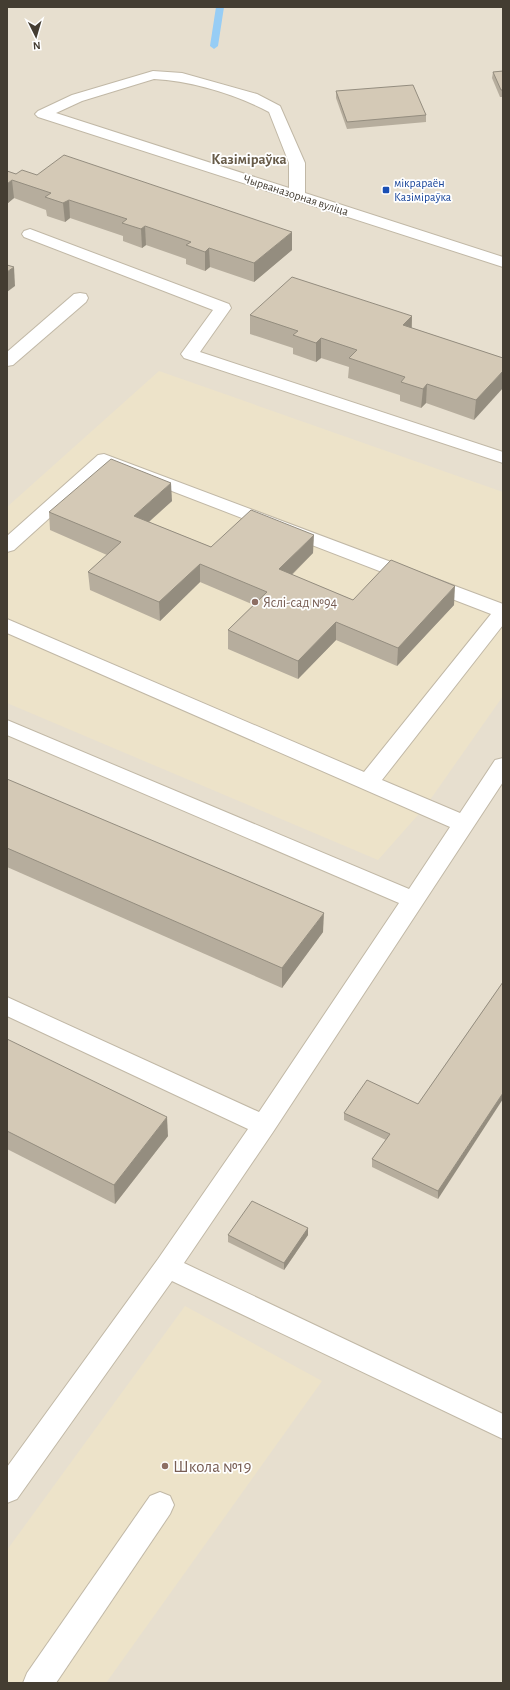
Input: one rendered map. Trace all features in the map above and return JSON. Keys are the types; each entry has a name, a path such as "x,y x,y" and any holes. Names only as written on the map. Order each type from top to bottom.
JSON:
{"street":[{"name":"Чырваназорная вуліца","path":"297,196 297,163 275,109 252,97 177,76 153,75 77,98 43,114 297,196 503,262"},
{"path":"30,234 223,308 190,354 503,458"},
{"path":"7,361 80,298"},
{"path":"7,546 104,459 503,611 368,782"},
{"path":"7,625 464,824"},
{"path":"7,726 414,900"},
{"path":"7,1490 167,1267 264,1125 503,765"},
{"path":"7,1006 264,1125"},
{"path":"167,1267 503,1427"},
{"path":"38,1683 160,1505"}],"shaded area":[{"name":"Казіміраўка","path":"7,7 503,7 503,1683 7,1683"},
{"name":"Яслі-сад №94","path":"159,371 503,492 503,696 425,807 378,860 7,703 7,507"},
{"name":"Школа №19","path":"185,1306 322,1381 106,1683 7,1683 7,1550"}],"building":[{"path":"503,71 503,90 501,90 493,72"},
{"path":"413,85 426,115 347,122 336,91"},
{"path":"64,155 292,232 254,263 209,248 205,252 186,245 191,242 145,226 141,229 122,223 127,219 69,200 63,203 45,197 51,193 12,180 7,184 7,171 16,174 22,170 37,175"},
{"path":"7,265 14,267 7,272"},
{"path":"292,277 412,316 403,325 503,358 503,371 476,400 427,384 423,389 401,382 405,377 349,358 357,350 321,338 316,343 293,335 298,331 250,315"},
{"path":"111,459 171,483 134,516 211,547 251,510 314,535 279,569 353,600 391,560 455,586 398,648 336,622 298,661 228,630 267,592 200,564 159,602 88,572 121,542 49,512"},
{"path":"7,779 324,913 282,968 7,848"},
{"path":"503,982 503,1093 438,1191 372,1159 390,1134 344,1113 367,1080 418,1104"},
{"path":"7,1039 167,1117 114,1185 7,1131"},
{"path":"252,1201 308,1228 284,1263 228,1235"}],"waterway":[{"path":"214,46 220,7"}],"place":[{"name":"мікрараён Казіміраўка","path":"386,190"},
{"name":"Яслі-сад №94","path":"255,602"},
{"name":"Школа №19","path":"165,1466"}],"district":[{"name":"Казіміраўка","path":"249,159"}]}
